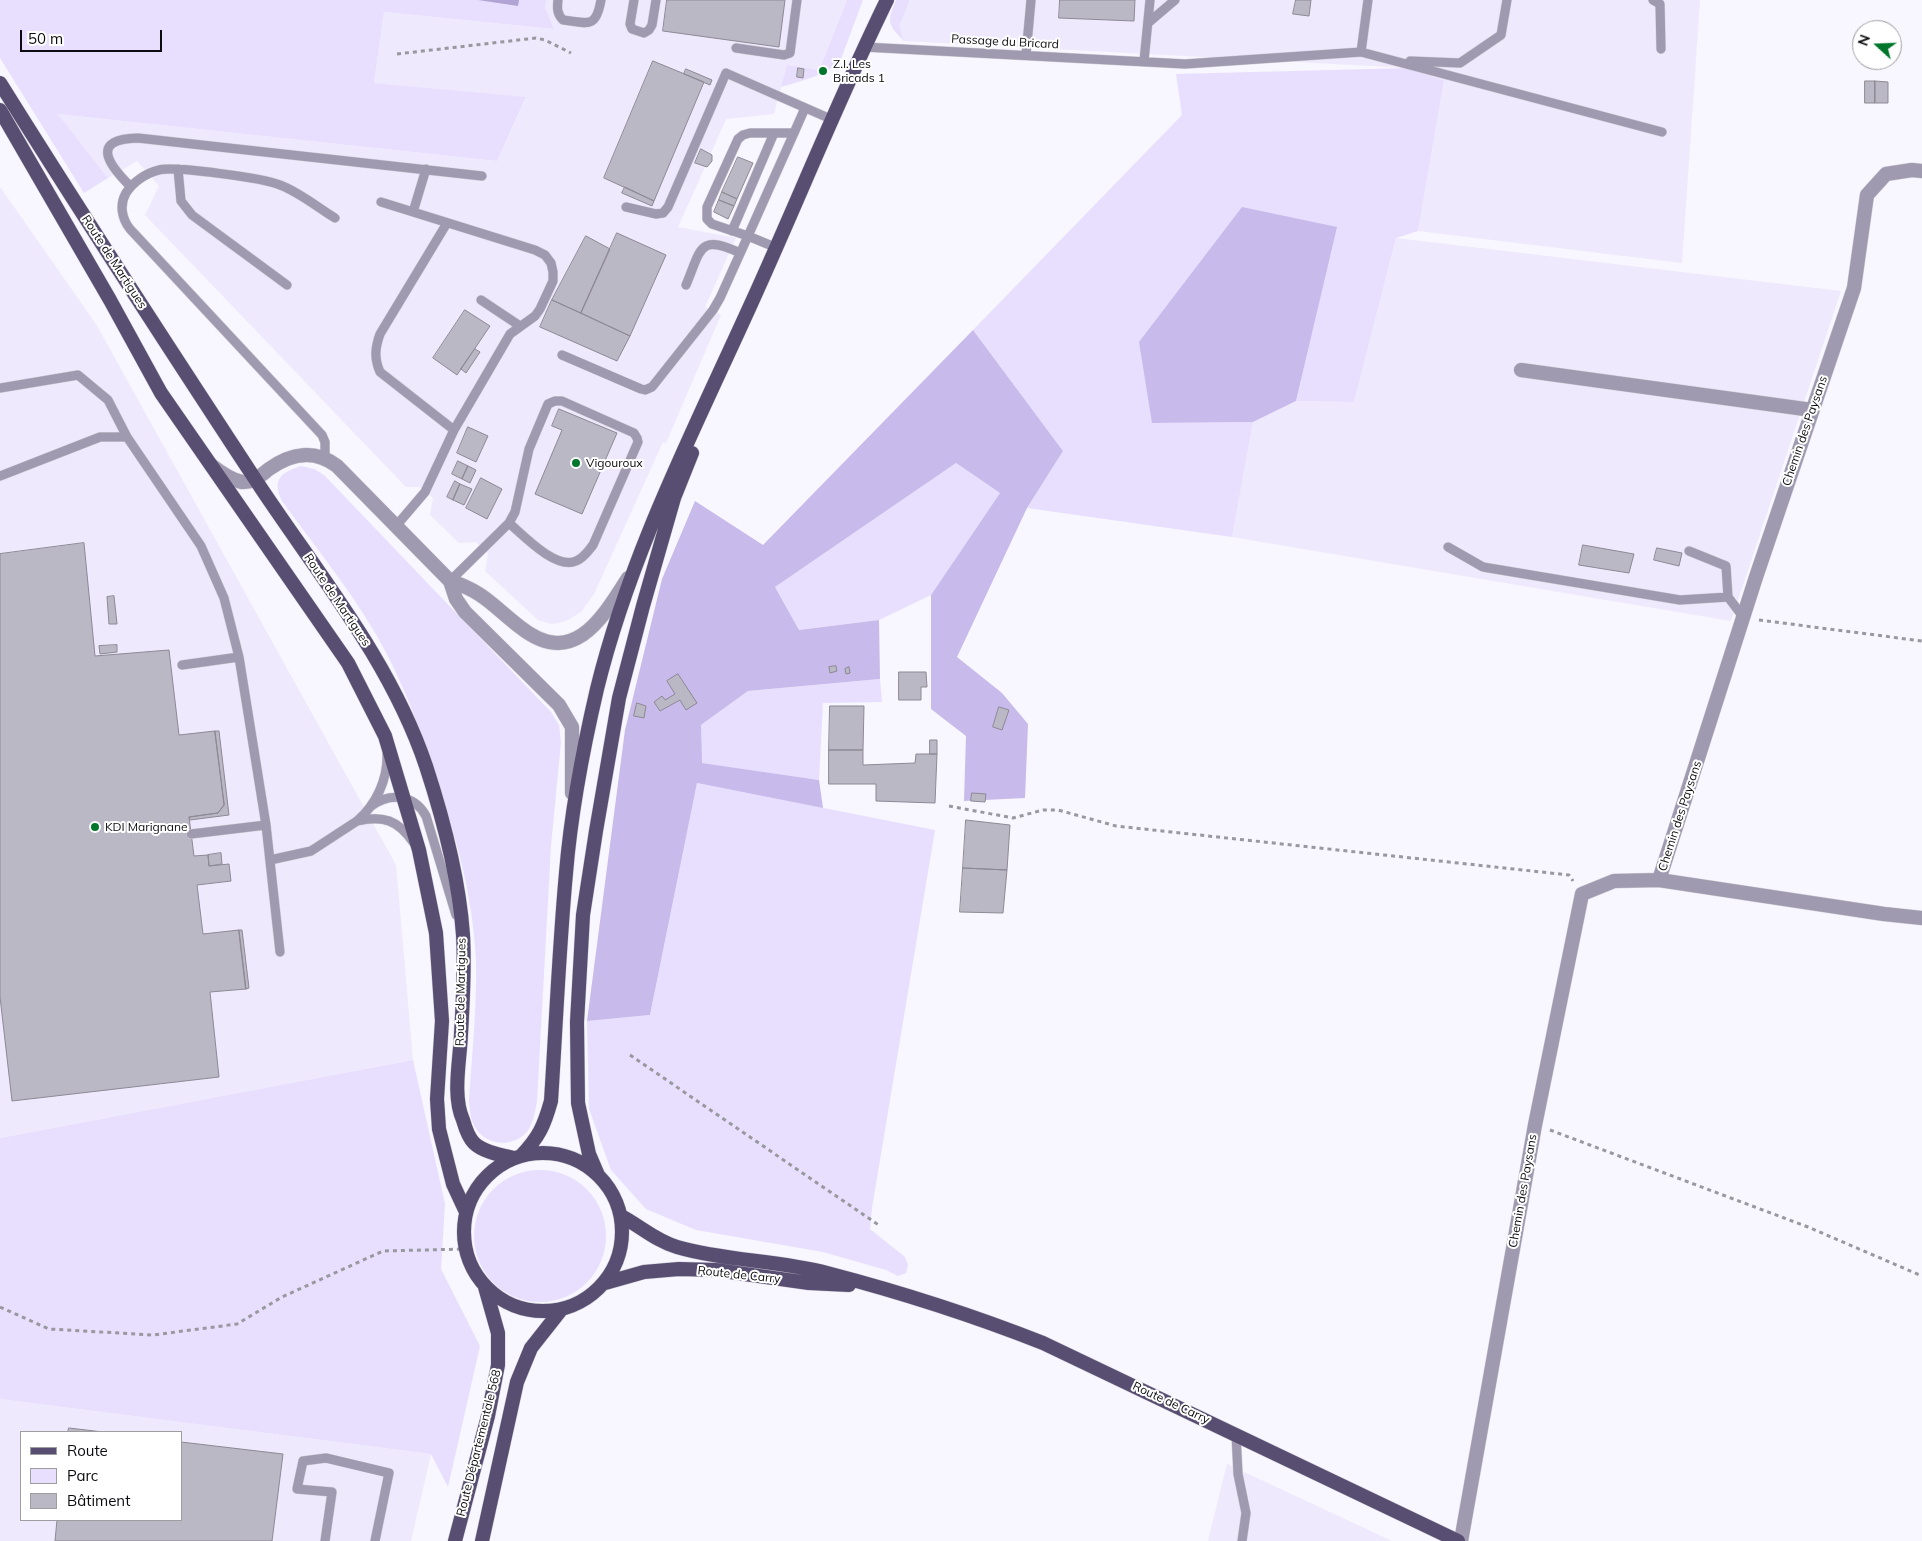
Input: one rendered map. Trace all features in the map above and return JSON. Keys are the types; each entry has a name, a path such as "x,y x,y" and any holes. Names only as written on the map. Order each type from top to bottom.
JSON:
{"main road":[{"path":"864,47 879,0"},
{"path":"517,1157 542,1153 562,1155 581,1162 598,1175 608,1187 616,1201 621,1216 622,1240 617,1262 604,1283 585,1300 561,1310 540,1312 519,1309 501,1300 484,1287 472,1269 465,1249 464,1230 466,1212 476,1189 493,1171 517,1157 539,1135 545,1123 551,1101 566,872 571,829 584,748 597,688 614,627 635,565 665,492 777,248 864,47 887,0"},
{"name":"Route de Martigues","path":"0,83 63,184 256,480 336,595 380,663 417,738 439,807 454,866 463,934 463,1001 458,1091 461,1117 473,1142 490,1152 517,1157"},
{"name":"Route de Martigues","path":"0,110 110,300 161,393 348,663 385,736 419,850 436,933 442,1021 437,1099 439,1129 453,1184 466,1212"},
{"path":"598,1175 589,1154 578,1103 577,1040 583,915 619,698 674,498 750,307"},
{"name":"Route de Carry","path":"621,1216 648,1233 676,1247 824,1272 930,1302 987,1321 1043,1343 1459,1541"},
{"name":"Route de Carry","path":"604,1283 644,1272 679,1269 716,1270 809,1283 875,1287"},
{"name":"Route Départementale 568","path":"455,1541 488,1416 498,1365 498,1333 484,1287"},
{"name":"Route Départementale 568","path":"482,1540 517,1382 531,1348 561,1310"}],"street":[{"name":"Chemin des Paysans","path":"1459,1541 1535,1125 1582,894 1614,881 1660,880 1812,410 1854,288 1866,195 1886,174 1912,170 1922,172"},
{"path":"1521,370 1812,410"},
{"path":"209,464 232,479 242,482 256,480 281,462 299,454 325,458 337,466 450,581 479,593 521,628 537,638 551,642 564,642 583,636 609,608 635,565"},
{"path":"450,581 456,599 465,612 559,705 567,716 572,727 571,829"},
{"path":"1660,880 1922,918"}],"lane":[{"path":"558,0 559,16 563,20 589,23 595,20 599,12 601,0"},
{"path":"634,0 630,24 632,29 644,33 652,25 656,0"},
{"path":"736,48 784,55 790,53 798,0"},
{"path":"1026,55 1031,0"},
{"path":"1144,61 1150,0"},
{"path":"1148,23 1175,0"},
{"path":"1361,52 1368,0"},
{"path":"1395,61 1460,63 1501,35 1508,0"},
{"path":"1653,0 1660,4 1661,50"},
{"name":"Passage du Bricard","path":"864,47 1185,64 1361,52 1395,61"},
{"path":"1395,61 1662,132"},
{"path":"626,206 656,214 663,213 668,207 726,73 833,120"},
{"path":"562,355 640,390 645,390 652,386 713,310 720,298 805,108"},
{"path":"777,248 712,224 706,219 706,214 713,204 727,173 738,139 750,133 794,133"},
{"path":"732,231 735,213 754,170 774,133"},
{"path":"130,186 110,164 108,156 108,150 112,143 121,138 138,138 482,176"},
{"path":"178,169 181,201 192,215 287,285"},
{"path":"325,458 325,442 322,435 125,223 122,206 130,186 140,178 158,170 178,169 269,181 293,191 335,218"},
{"path":"413,212 426,169"},
{"path":"381,202 535,250 545,255 551,262 553,281 535,316 510,334 454,430 425,492 396,526"},
{"path":"447,223 380,334 375,346 375,360 380,372 454,430"},
{"path":"686,285 702,248 709,244 718,244 740,253"},
{"path":"481,300 520,326"},
{"path":"0,388 78,375 108,400 127,436 201,546 224,598 239,657 266,825 280,952"},
{"path":"450,581 509,523 515,512 530,449 548,404 562,401 634,432 638,442 593,544 586,555 575,562 563,563 550,557 509,523"},
{"path":"0,476 100,437 127,436"},
{"path":"1448,547 1482,567 1680,600 1728,597"},
{"path":"1689,551 1726,566 1728,597 1744,618"},
{"path":"182,665 239,657"},
{"path":"270,860 311,851 357,821 370,807 379,791 385,774 387,757 385,736"},
{"path":"370,807 386,798 395,796 422,808 463,934"},
{"path":"357,821 376,818 397,824 406,832 419,850"},
{"path":"191,834 266,825"},
{"path":"1236,1434 1238,1474 1246,1514 1242,1541"},
{"path":"325,1541 332,1492 297,1489 304,1461 326,1458 389,1473 375,1541"},
{"path":"451,1541 474,1473"}],"path":[{"path":"397,54 536,38 545,40 571,53"},
{"path":"1744,618 1922,641"},
{"path":"949,806 1013,818 1043,810 1058,810 1116,826 1569,875 1582,894"},
{"path":"630,1056 880,1226"},
{"path":"1535,1125 1808,1228 1922,1276"},
{"path":"0,1307 48,1329 153,1335 237,1324 282,1297 383,1251 465,1249"}],"shaded area":[{"path":"478,0 519,0 518,6"},
{"path":"546,0 847,0 819,70 787,66 774,114 726,119 711,153 712,161 710,165 705,167 678,227 736,238 705,307 721,315 666,443 663,442 594,594 582,611 570,619 551,624 538,620 485,571 488,554 476,542 459,543 430,515 433,498 419,487 406,487 145,215 159,186 137,161 108,178 58,114 497,161 526,98 374,83 384,12 553,29 545,8"},
{"path":"910,0 1700,0 1682,263 1418,231 1444,82 1409,68 904,41 898,26"},
{"path":"0,187 96,324 396,865 413,1060 0,1138"},
{"path":"1242,207 1337,227 1296,401 1253,422 1152,423 1139,342"},
{"path":"1396,238 1841,291 1731,621 1232,537 1253,422 1296,401 1354,402"},
{"path":"973,330 1063,451 1027,508 957,657 1002,693 1028,724 1025,798 964,801 966,736 931,709 931,595 1000,493 956,463 775,587 799,630 879,620 880,679 748,691 701,725 702,763 819,780 823,808 697,783 650,1015 587,1021 625,730 662,579 695,501 763,545"},
{"path":"0,1399 431,1454 411,1541 0,1541"},
{"path":"1227,1464 1392,1541 1208,1541"}],"green space":[{"path":"0,0 546,0 545,8 554,29 384,12 374,83 526,97 497,161 58,114 108,178 84,193 0,58"},
{"path":"847,0 863,0 841,59 821,74 781,87 787,65 819,70"},
{"path":"896,0 910,0 899,26 904,41 894,31 890,22"},
{"path":"1409,68 1444,81 1418,231 1396,238 1354,402 1296,401 1336,227 1152,423 1253,422 1232,537 1027,508 1063,451 973,330 1182,115 1176,74"},
{"path":"956,463 1000,493 931,595 879,620 799,630 775,587"},
{"path":"301,466 314,469 324,475 551,712 559,725 561,742 551,846 537,1101 528,1131 512,1141 505,1143 485,1138 473,1124 471,1117 469,1100 476,978 474,935 461,860 447,810 418,725 386,652 346,588 282,501 279,494 278,483 280,478 288,471"},
{"path":"880,679 882,702 823,703 819,780 701,763 701,725 748,691"},
{"path":"697,783 935,830 870,1229 905,1257 908,1265 906,1273 898,1276 886,1270 823,1252 696,1230 646,1209 611,1170 589,1109 587,1021 650,1015"},
{"path":"413,1060 445,1204 441,1269 480,1346 448,1487 431,1454 0,1399 0,1138"},
{"path":"540,1170 553,1171 565,1175 587,1189 601,1211 605,1223 605,1249 601,1261 587,1283 565,1297 553,1301 540,1302 527,1301 515,1297 493,1283 479,1261 475,1249 474,1236 475,1223 479,1211 493,1189 515,1175 527,1171"}],"building":[{"path":"667,0 785,0 779,47 663,31"},
{"path":"1060,0 1135,0 1134,21 1059,18"},
{"path":"1296,0 1311,0 1309,16 1293,14"},
{"path":"653,61 704,82 654,201 604,178"},
{"path":"798,68 804,69 803,78 797,77"},
{"path":"686,69 712,80 710,85 684,74"},
{"path":"1865,81 1875,81 1875,103 1865,103"},
{"path":"1875,81 1888,82 1888,103 1875,103"},
{"path":"701,149 712,155 712,161 707,167 695,163"},
{"path":"738,157 753,163 737,199 722,192"},
{"path":"625,187 654,201 652,206 622,193"},
{"path":"722,192 737,199 734,206 719,200"},
{"path":"719,200 734,206 728,219 714,212"},
{"path":"617,233 666,255 630,336 581,313"},
{"path":"586,236 610,249 581,313 552,300"},
{"path":"552,300 630,336 617,361 540,327"},
{"path":"465,310 490,326 457,375 433,358"},
{"path":"475,349 480,352 466,373 461,369"},
{"name":"Vigouroux","path":"559,409 617,433 582,514 535,494 562,430 552,426"},
{"path":"468,427 488,436 476,462 457,453"},
{"path":"458,461 468,466 462,479 452,474"},
{"path":"468,466 476,470 470,483 462,479"},
{"path":"481,478 502,489 487,519 466,508"},
{"path":"455,481 460,484 453,500 447,497"},
{"path":"460,484 472,489 464,505 453,500"},
{"name":"KDI Marignane","path":"84,543 95,656 169,650 179,735 215,731 224,805 218,813 189,817 194,856 208,855 209,866 229,864 231,881 197,885 203,934 239,930 246,989 210,992 219,1077 12,1101 0,997 0,554"},
{"path":"1583,545 1634,554 1629,573 1579,565"},
{"path":"1657,548 1682,553 1679,566 1654,560"},
{"path":"114,596 117,624 109,624 107,597"},
{"path":"117,645 117,652 100,654 99,646"},
{"path":"836,666 837,671 830,673 829,667"},
{"path":"849,667 850,673 846,674 845,669"},
{"path":"899,672 926,672 927,687 921,687 921,700 899,700"},
{"path":"678,674 697,703 686,710 680,700 660,711 654,702 662,696 665,700 675,694 667,681"},
{"path":"637,703 646,706 644,718 634,716"},
{"path":"830,706 864,706 863,750 829,750"},
{"path":"999,707 1009,710 1002,730 993,727"},
{"path":"215,731 219,731 229,815 190,820 189,817 218,813 224,805"},
{"path":"930,740 937,740 937,754 930,754"},
{"path":"829,750 863,750 863,765 915,763 916,754 937,754 935,803 876,801 876,784 829,784"},
{"path":"972,793 986,794 985,802 971,801"},
{"path":"966,820 1010,825 1007,870 963,868"},
{"path":"221,853 222,864 209,866 208,855"},
{"path":"963,868 1007,870 1003,913 960,912"},
{"path":"239,930 242,930 249,988 246,989"},
{"path":"69,1428 94,1431 68,1431"},
{"path":"182,1442 283,1454 272,1541 55,1541 57,1521 182,1521"}],"place":[{"name":"Z.I. Les Bricads 1","path":"823,71"},
{"name":"Vigouroux","path":"576,463"},
{"name":"KDI Marignane","path":"95,827"}]}
